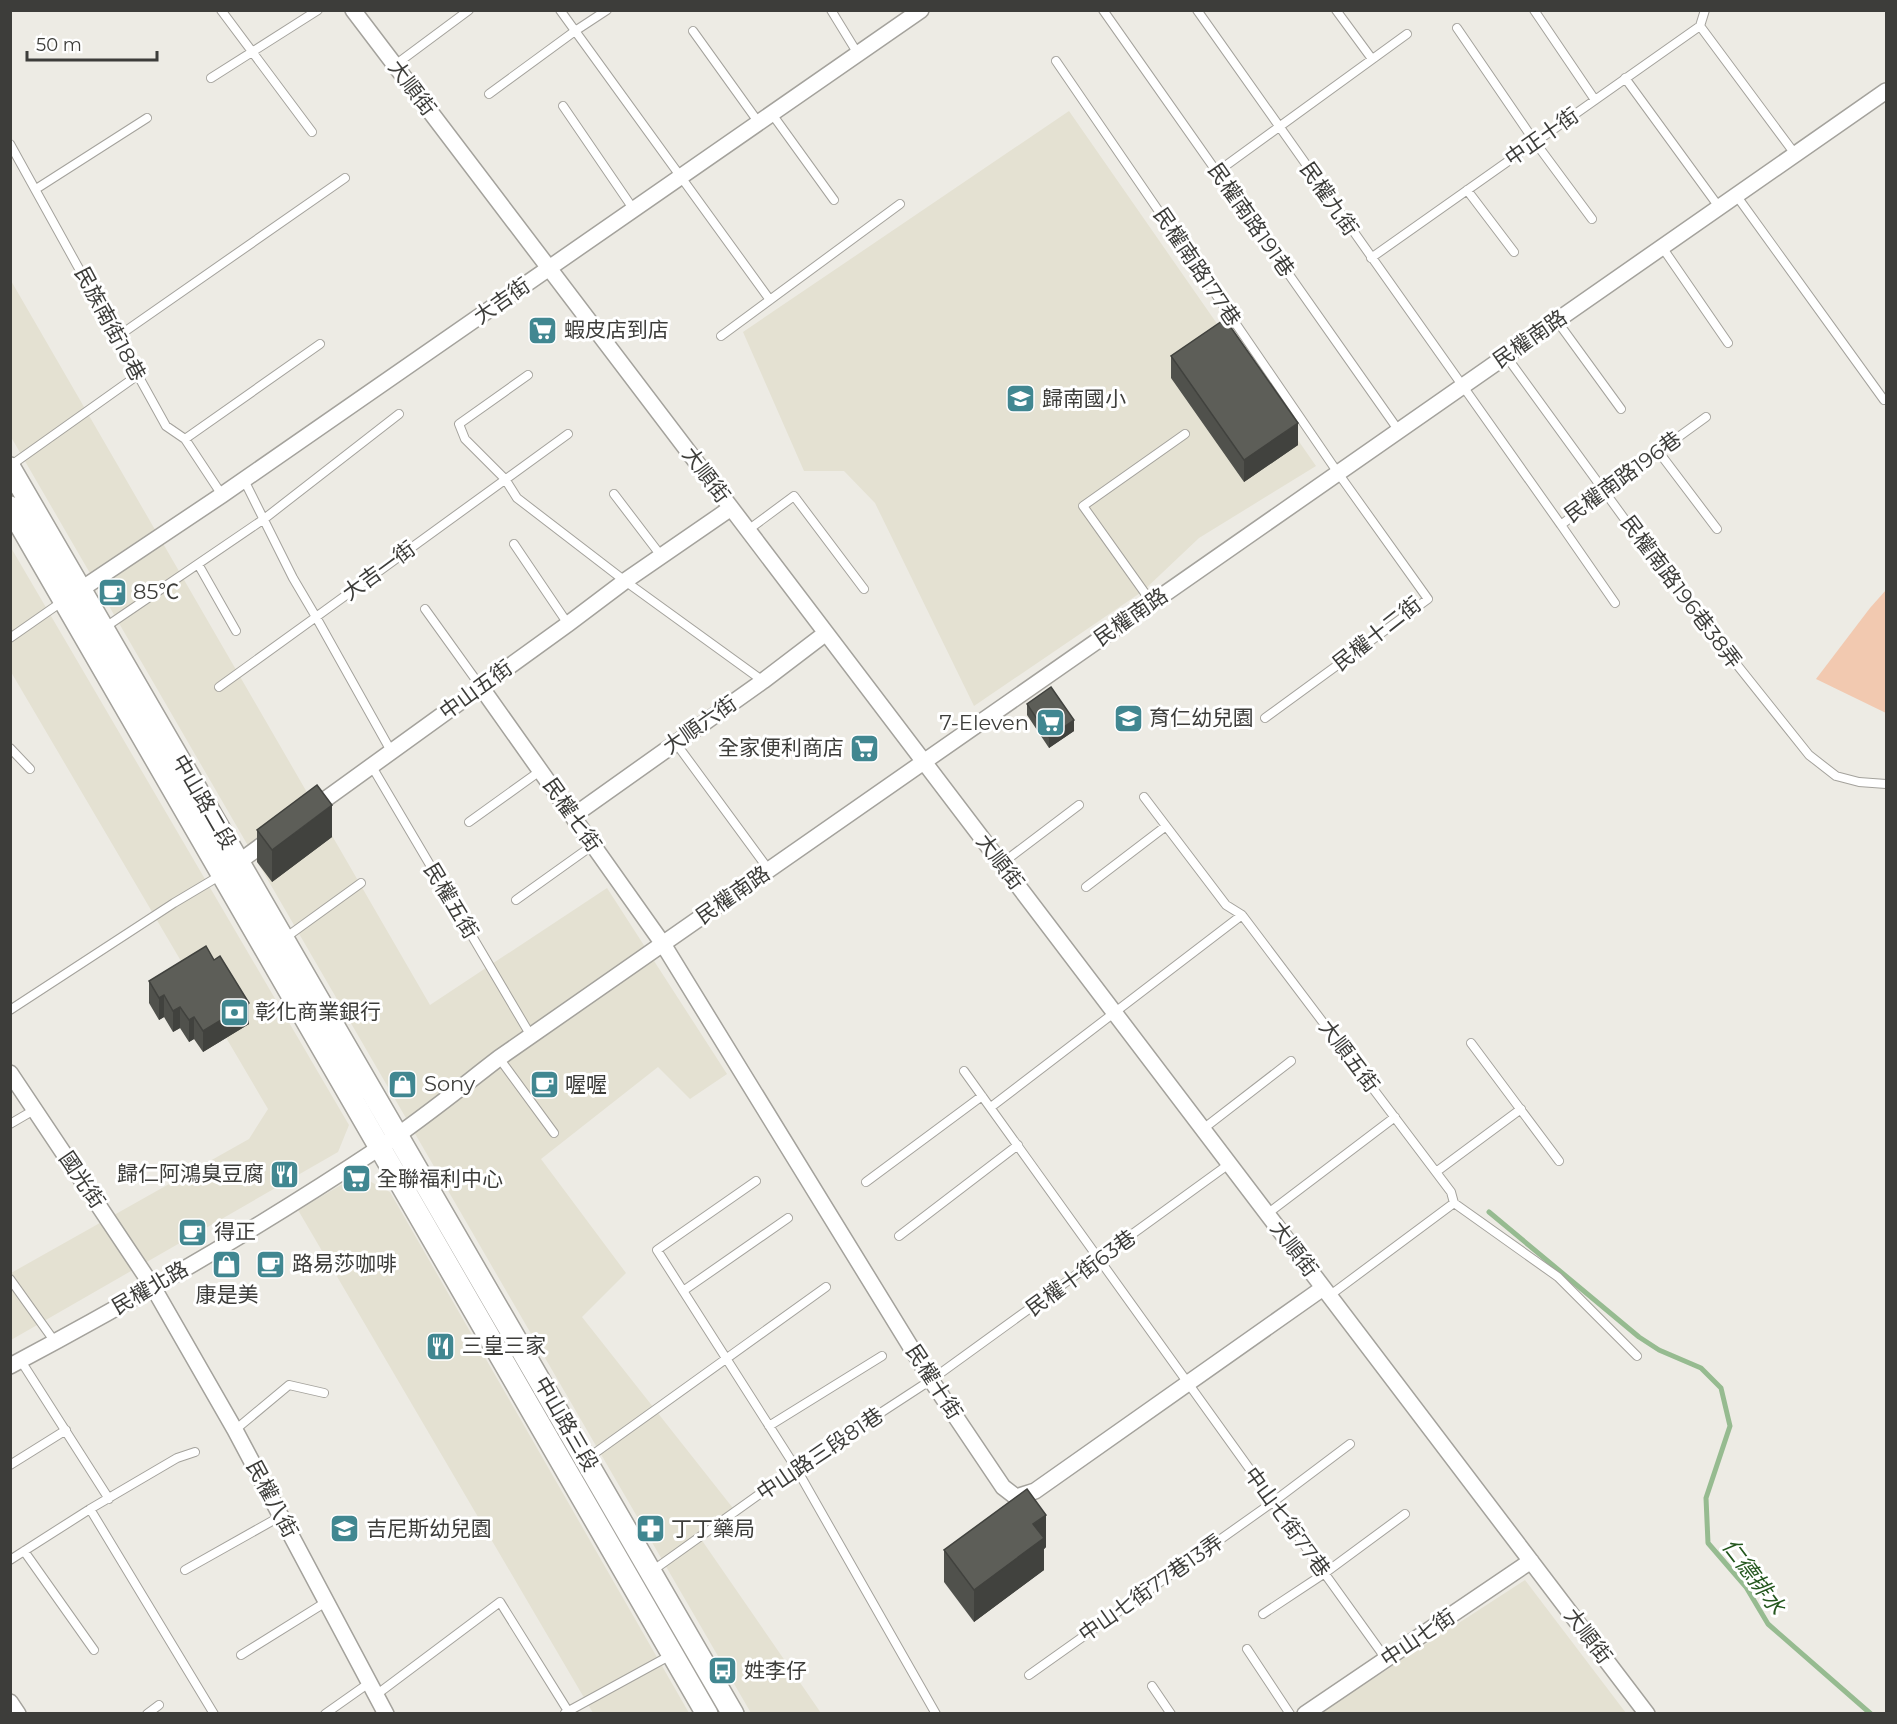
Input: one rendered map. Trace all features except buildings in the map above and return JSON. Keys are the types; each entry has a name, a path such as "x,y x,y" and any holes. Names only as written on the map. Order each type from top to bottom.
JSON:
{"main road":[{"name":"中山路二段","path":"10,467 72,595 231,868 283,939 397,1135"},
{"name":"中山路二段","path":"10,507 72,595 103,629 379,1148"},
{"name":"中山路三段","path":"397,1135 733,1713"},
{"name":"中山路三段","path":"379,1148 707,1713"}],"street":[{"name":"大順街","path":"353,10 1647,1713"},
{"name":"大吉街","path":"72,595 244,480 921,10"},
{"name":"民權南路","path":"379,1148 531,1036 1886,92"},
{"name":"中山五街","path":"231,868 625,581 731,508"},
{"name":"大順六街","path":"573,816 763,681 826,633"},
{"name":"民權七街","path":"481,687 663,944"},
{"name":"民權十街","path":"663,944 931,1380 1003,1487 1016,1497 1035,1491 1326,1292"},
{"name":"國光街","path":"10,1073 153,1287"},
{"name":"民權北路","path":"16,1363 153,1287 258,1225 379,1148"},
{"name":"民權八街","path":"153,1287 235,1430 386,1713"},
{"name":"中山七街","path":"1305,1713 1531,1561"},
{"path":"10,1702 18,1713"}],"lane":[{"path":"221,10 312,132"},
{"path":"211,78 318,10"},
{"path":"395,65 469,10"},
{"path":"560,10 770,300"},
{"path":"489,94 607,10"},
{"path":"831,10 858,54"},
{"name":"民權南路191巷","path":"1103,10 1399,430"},
{"name":"民權九街","path":"1197,10 1462,387"},
{"path":"1336,10 1372,59"},
{"path":"1533,10 1595,100"},
{"path":"1705,10 1700,26 1795,154"},
{"name":"中正十街","path":"1371,258 1700,26"},
{"path":"1457,28 1535,142 1592,219"},
{"path":"693,31 759,123"},
{"path":"1217,172 1407,33"},
{"name":"民權南路177巷","path":"1056,62 1338,473"},
{"path":"1625,78 1719,207"},
{"path":"563,106 634,210"},
{"path":"772,114 834,200"},
{"path":"36,189 147,118"},
{"name":"民族南街18巷","path":"10,144 166,426 185,439 222,495"},
{"path":"117,337 345,178"},
{"path":"1467,190 1514,252"},
{"path":"1736,195 1884,400"},
{"path":"721,336 900,204"},
{"path":"1662,248 1728,343"},
{"path":"1557,321 1621,410"},
{"path":"185,439 320,344"},
{"name":"民權南路196巷38弄","path":"1506,356 1663,572 1809,755 1836,776 1859,782 1887,784"},
{"path":"10,467 138,375"},
{"path":"528,375 459,424 465,439 505,478 517,498 625,581 763,681"},
{"name":"民權南路196巷","path":"1462,387 1561,525 1706,417"},
{"path":"103,629 264,519 399,414"},
{"name":"大吉一街","path":"219,687 568,434"},
{"path":"1152,603 1083,506 1185,434"},
{"path":"1658,452 1717,530"},
{"name":"民權十二街","path":"1265,718 1428,599 1338,473"},
{"path":"244,480 293,578 391,751"},
{"path":"615,494 662,557"},
{"path":"748,530 794,496 864,589"},
{"path":"1561,525 1615,603"},
{"path":"514,544 568,624"},
{"path":"198,564 236,631"},
{"path":"10,638 72,595"},
{"path":"425,609 481,687"},
{"path":"675,742 769,870"},
{"path":"10,748 30,769"},
{"name":"民權五街","path":"371,765 531,1036"},
{"path":"469,822 540,771"},
{"name":"大順五街","path":"1144,797 1226,905 1242,915 1451,1192 1454,1203"},
{"path":"1001,864 1079,805"},
{"path":"1086,887 1166,826"},
{"path":"516,900 593,844"},
{"path":"10,1010 231,868"},
{"path":"283,939 362,883"},
{"path":"991,1107 1242,915"},
{"path":"1472,1043 1559,1161"},
{"path":"500,1058 554,1133"},
{"path":"1203,1130 1291,1061"},
{"name":"中山七街77巷","path":"964,1071 1386,1659"},
{"path":"866,1182 982,1096"},
{"path":"1436,1172 1521,1109"},
{"path":"10,1124 34,1110"},
{"path":"1267,1214 1395,1117"},
{"path":"899,1236 1018,1145"},
{"name":"民權十街63巷","path":"931,1380 1229,1164"},
{"path":"756,1181 657,1251 796,1468 936,1713"},
{"path":"1326,1292 1454,1203 1558,1277 1637,1356"},
{"path":"683,1291 788,1218"},
{"path":"10,1279 55,1342"},
{"path":"586,1459 826,1287"},
{"path":"769,1426 882,1356"},
{"path":"16,1363 66,1430 108,1499"},
{"name":"中山路三段81巷","path":"651,1572 796,1468 931,1380"},
{"path":"235,1430 290,1385 324,1393"},
{"path":"10,1465 66,1430"},
{"name":"中山七街77巷13弄","path":"1029,1675 1273,1502 1350,1444"},
{"path":"10,1560 90,1509 177,1458 195,1452"},
{"path":"90,1509 214,1713"},
{"path":"1263,1614 1325,1573 1405,1514"},
{"path":"185,1570 281,1516"},
{"path":"24,1551 94,1650"},
{"path":"241,1655 326,1602"},
{"path":"325,1713 372,1689 500,1602 566,1712 673,1654"},
{"path":"1247,1649 1290,1713"},
{"path":"1152,1686 1171,1713"},
{"path":"147,1713 159,1705"}],"shaded area":[{"name":"歸南國小","path":"1069,111 1316,466 1199,538 1143,591 974,706 875,503 844,471 804,471 743,332"},
{"path":"10,279 430,1005 607,888 727,1074 690,1099 658,1067 541,1159 626,1273 582,1317 736,1512 701,1539 821,1713 751,1713 11,437"},
{"path":"10,546 349,1125 338,1152 11,1340 11,1273 249,1139 268,1109 11,672"},
{"path":"1886,590 1886,713 1816,679"},
{"path":"358,1175 390,1192 689,1713 593,1713 298,1210"},
{"path":"1525,1580 1626,1713 1320,1713"}],"waterway":[{"name":"仁德排水","path":"1489,1212 1639,1337 1659,1350 1701,1368 1721,1388 1730,1426 1706,1498 1708,1543 1746,1587 1768,1624 1871,1714"}],"place":[{"name":"蝦皮店到店","path":"543,330"},
{"name":"歸南國小","path":"1021,399"},
{"name":"85℃","path":"112,592"},
{"name":"育仁幼兒園","path":"1128,718"},
{"name":"7-Eleven","path":"1050,723"},
{"name":"全家便利商店","path":"865,748"},
{"name":"彰化商業銀行","path":"234,1012"},
{"name":"Sony","path":"403,1084"},
{"name":"喔喔","path":"544,1085"},
{"name":"歸仁阿鴻臭豆腐","path":"285,1174"},
{"name":"全聯福利中心","path":"356,1179"},
{"name":"得正","path":"193,1232"},
{"name":"康是美","path":"227,1264"},
{"name":"路易莎咖啡","path":"271,1264"},
{"name":"三皇三家","path":"441,1346"},
{"name":"吉尼斯幼兒園","path":"345,1529"},
{"name":"丁丁藥局","path":"650,1529"},
{"name":"姓李仔","path":"723,1671"}]}
